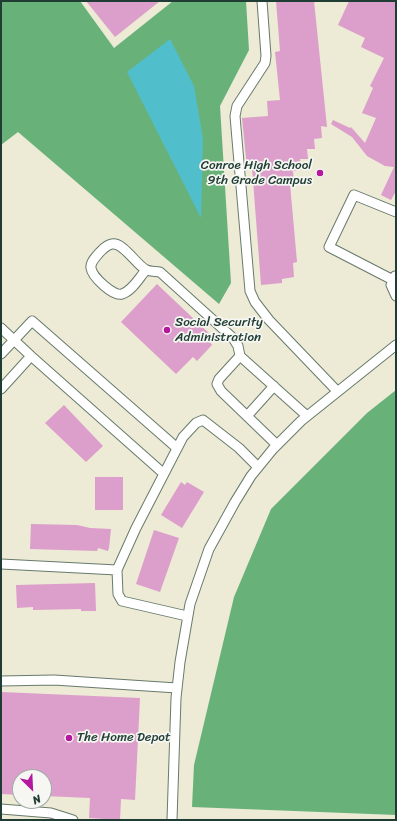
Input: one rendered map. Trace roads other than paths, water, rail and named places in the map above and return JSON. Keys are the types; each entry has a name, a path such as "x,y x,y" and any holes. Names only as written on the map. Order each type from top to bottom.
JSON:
{"street":[{"path":"262,1 266,56 265,63 237,106 235,116 250,291 255,302 269,320 337,391"},
{"path":"396,212 354,195 329,247 395,277 391,285 396,296"},
{"path":"146,270 129,290 121,295 115,294 100,282 93,275 90,268 92,262 104,247 112,244 119,244 146,270 160,272 233,338 238,346 240,356 307,416"},
{"path":"1,354 32,321 177,448"},
{"path":"1,328 163,473"},
{"path":"175,820 178,688 190,604 209,549 235,502 258,467 277,445 307,416 396,345"},
{"path":"1,389 31,356"},
{"path":"240,356 219,379 217,384 221,391 277,445"},
{"path":"247,416 274,386"},
{"path":"188,616 122,601 118,594 117,570 163,473 183,437 196,423 203,420 239,448 258,467"},
{"path":"1,564 117,570"},
{"path":"1,681 54,680 178,688"},
{"path":"1,809 30,810 73,820"}],"water":[{"path":"170,39 194,86 203,139 201,218 127,72"}],"place":[{"name":"Conroe High School 9th Grade Campus","path":"320,173"},
{"name":"Social Security Administration","path":"167,330"},
{"name":"The Home Depot","path":"69,738"}]}
